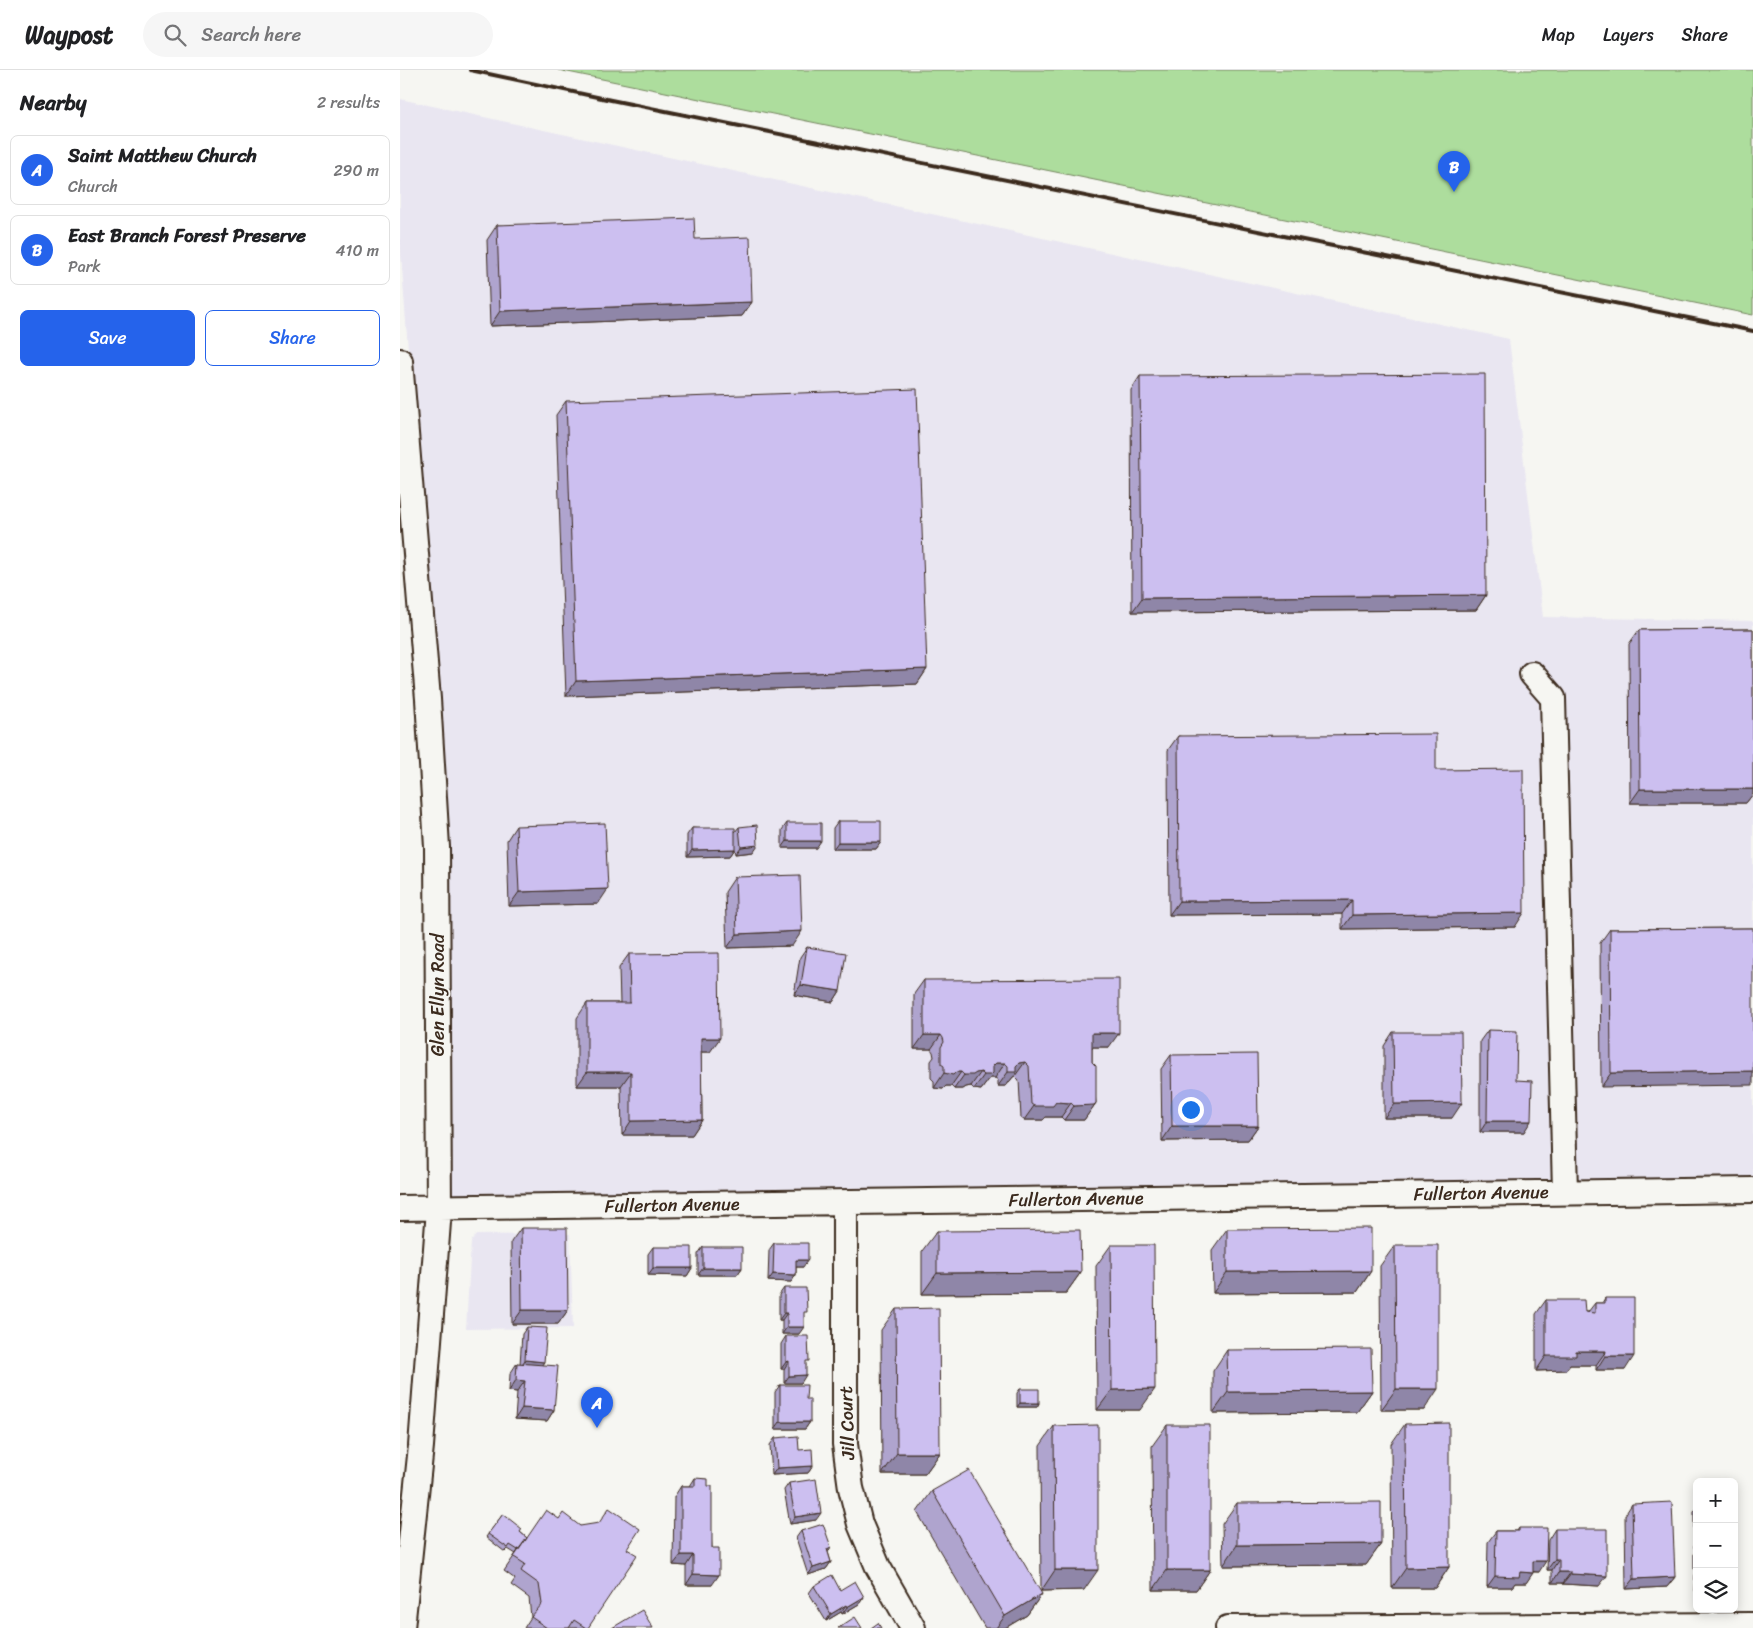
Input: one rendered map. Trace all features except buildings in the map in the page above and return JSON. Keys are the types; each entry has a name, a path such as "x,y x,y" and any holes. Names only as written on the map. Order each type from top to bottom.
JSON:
{"street":[{"name":"Glen Ellyn Road","path":"400,362 428,699 437,847 440,1209 422,1446 402,1628"},
{"path":"1532,674 1553,698 1565,1192"},
{"name":"Fullerton Avenue","path":"400,1208 845,1203 1175,1196 1753,1190"},
{"name":"Jill Court","path":"845,1203 845,1444 851,1488 860,1524 878,1567 913,1628"},
{"path":"1228,1628 1753,1625"}],"shaded area":[{"path":"400,99 1509,339 1543,617 1753,621 1753,1182 448,1201 413,417 400,241"},
{"path":"570,1234 573,1328 466,1329 471,1242 476,1235"}],"green space":[{"path":"558,70 1753,70 1753,315"}],"railway":[{"path":"470,70 1753,331"}],"place":[{"name":"East Branch Forest Preserve","path":"1454,192"},
{"name":"Saint Matthew Church","path":"597,1428"}]}
